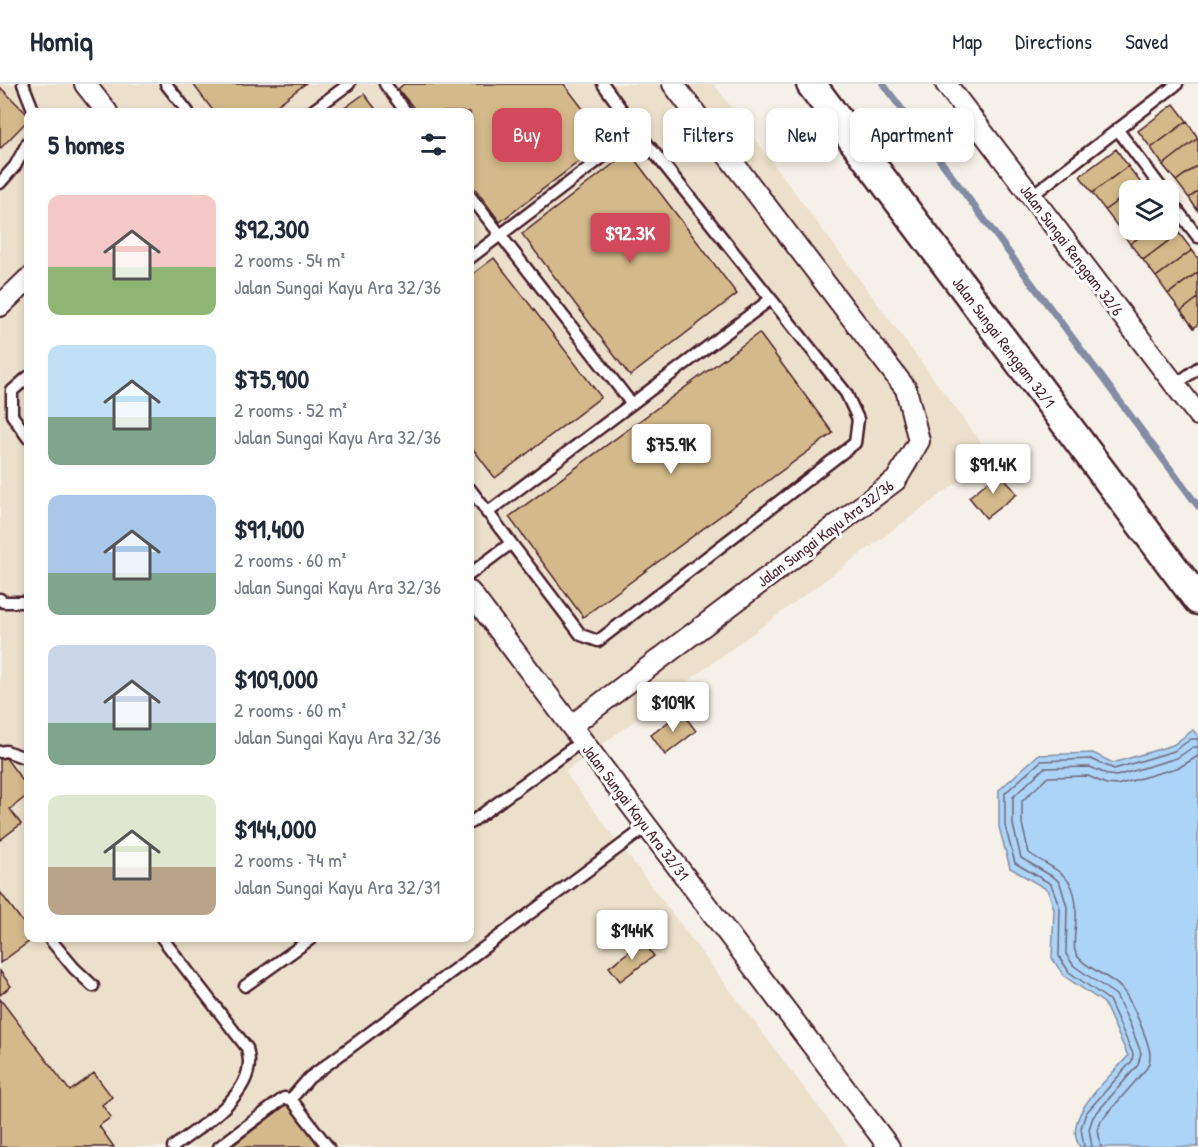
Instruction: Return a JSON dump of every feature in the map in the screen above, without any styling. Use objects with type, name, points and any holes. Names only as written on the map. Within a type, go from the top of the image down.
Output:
[{"type":"street","points":[[85,84],[104,108]]},
{"type":"street","name":"Jalan Sungai Kayu Ara 32/36","points":[[577,733],[896,480],[919,441],[906,389],[673,84]]},
{"type":"street","name":"Jalan Sungai Renggam 32/1","points":[[811,84],[1198,600]]},
{"type":"street","name":"Jalan Sungai Renggam 32/6","points":[[946,84],[1198,415]]},
{"type":"street","points":[[0,306],[24,283]]},
{"type":"street","name":"Jalan Sungai Kayu Ara 32/31","points":[[474,600],[889,1147]]},
{"type":"lane","points":[[23,84],[32,108]]},
{"type":"lane","points":[[166,84],[185,108]]},
{"type":"lane","points":[[316,108],[349,84]]},
{"type":"lane","points":[[385,84],[403,108]]},
{"type":"lane","points":[[603,84],[620,108]]},
{"type":"lane","points":[[1031,196],[1177,84]]},
{"type":"lane","points":[[1117,129],[1155,180]]},
{"type":"lane","points":[[474,494],[581,634],[598,641],[855,443],[858,419],[846,393],[651,148]]},
{"type":"lane","points":[[0,183],[15,166],[24,149]]},
{"type":"lane","points":[[474,255],[597,162]]},
{"type":"lane","points":[[474,201],[631,403]]},
{"type":"lane","points":[[1179,212],[1198,237]]},
{"type":"lane","points":[[488,513],[771,298]]},
{"type":"lane","points":[[1174,385],[1198,368]]},
{"type":"lane","points":[[24,380],[12,391],[12,415],[24,432]]},
{"type":"lane","points":[[474,571],[510,544]]},
{"type":"lane","points":[[0,599],[3,602],[24,602]]},
{"type":"lane","points":[[474,820],[577,733]]},
{"type":"lane","points":[[0,752],[6,751],[24,758]]},
{"type":"lane","points":[[291,1099],[309,1078],[646,827]]},
{"type":"lane","points":[[52,942],[93,986]]},
{"type":"lane","points":[[165,942],[247,1048],[250,1063],[243,1083],[230,1104],[173,1147]]},
{"type":"lane","points":[[245,986],[306,942]]},
{"type":"lane","points":[[219,1147],[284,1098],[291,1099],[328,1147]]},
{"type":"shaded area","points":[[0,84],[714,84],[732,108],[663,108],[663,162],[754,162],[754,138],[766,154],[766,162],[772,162],[992,457],[565,772],[849,1147],[0,1147]]},
{"type":"water","points":[[1193,730],[1198,736],[1198,1147],[1080,1147],[1076,1135],[1077,1123],[1082,1111],[1090,1098],[1128,1056],[1104,1003],[1064,976],[1052,958],[1054,909],[1048,890],[1010,868],[999,827],[999,790],[1038,755],[1093,753],[1113,763],[1173,745]]},
{"type":"building","points":[[193,84],[305,84],[273,108],[211,108]]},
{"type":"building","points":[[404,84],[564,84],[582,108],[574,108],[574,162],[578,162],[500,222],[474,187],[474,108],[414,108],[398,89]]},
{"type":"building","points":[[0,87],[24,111],[24,124],[0,149]]},
{"type":"building","points":[[364,94],[375,108],[345,108]]},
{"type":"building","points":[[1174,104],[1187,121],[1151,148],[1138,131]]},
{"type":"building","points":[[1187,121],[1198,138],[1163,165],[1151,148]]},
{"type":"building","points":[[1198,138],[1198,165],[1175,180],[1163,165]]},
{"type":"building","points":[[1116,149],[1128,166],[1092,193],[1080,176]]},
{"type":"building","points":[[616,162],[637,162],[737,294],[630,376],[522,234]]},
{"type":"building","points":[[1198,165],[1198,191],[1189,198],[1177,180]]},
{"type":"building","points":[[1128,166],[1139,180],[1119,180],[1119,200],[1105,210],[1092,193]]},
{"type":"building","points":[[1198,191],[1198,211],[1189,198]]},
{"type":"building","points":[[1119,200],[1119,226],[1118,227],[1105,210]]},
{"type":"building","points":[[1179,233],[1192,250],[1156,277],[1143,260],[1170,240],[1179,240]]},
{"type":"building","points":[[1135,240],[1170,240],[1143,260],[1130,244]]},
{"type":"building","points":[[1192,250],[1198,258],[1198,272],[1168,294],[1156,277]]},
{"type":"building","points":[[494,258],[601,397],[495,478],[474,450],[474,273]]},
{"type":"building","points":[[1198,272],[1198,298],[1181,311],[1168,294]]},
{"type":"building","points":[[1198,298],[1198,324],[1194,328],[1181,311]]},
{"type":"building","points":[[759,333],[833,433],[583,617],[509,517]]},
{"type":"building","points":[[1000,472],[1017,494],[986,518],[969,497]]},
{"type":"building","points":[[682,712],[696,731],[665,755],[651,735]]},
{"type":"building","points":[[3,754],[24,783],[24,798],[10,809],[21,824],[0,840],[0,756]]},
{"type":"building","points":[[0,892],[24,924],[24,942],[29,942],[0,963]]},
{"type":"building","points":[[643,941],[654,956],[620,981],[609,967]]},
{"type":"building","points":[[0,971],[11,986],[0,995]]},
{"type":"building","points":[[0,999],[70,1091],[94,1073],[112,1097],[102,1105],[111,1117],[99,1126],[114,1147],[0,1147]]},
{"type":"building","points":[[287,1104],[321,1147],[231,1147]]},
{"type":"waterway","points":[[883,84],[1198,506]]}]
